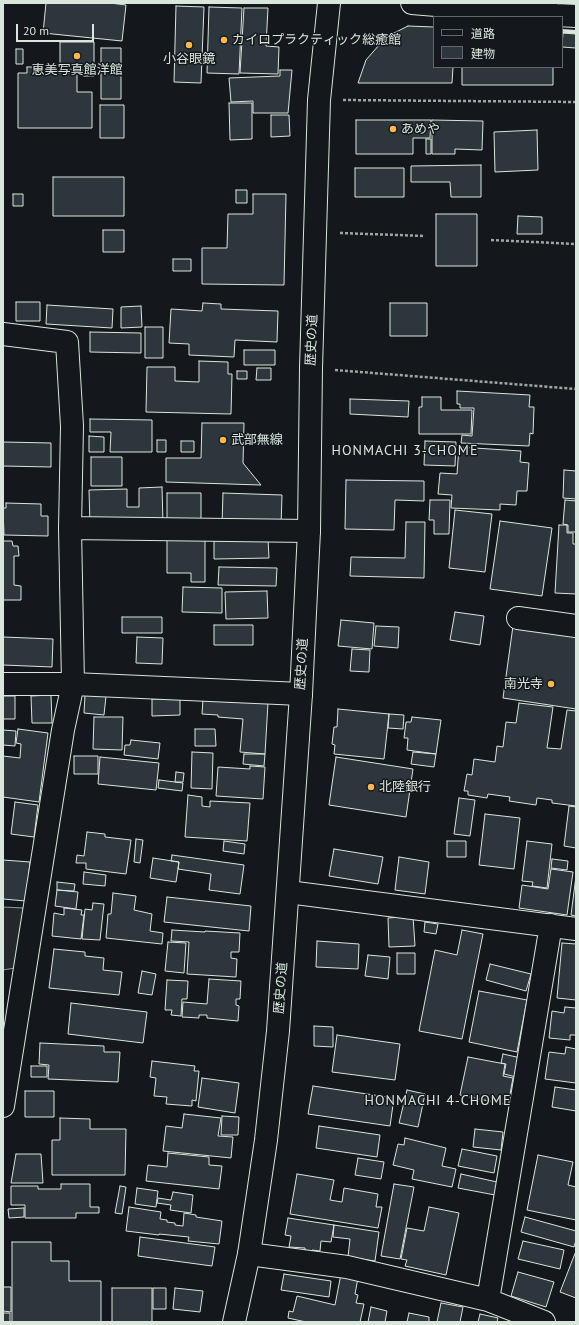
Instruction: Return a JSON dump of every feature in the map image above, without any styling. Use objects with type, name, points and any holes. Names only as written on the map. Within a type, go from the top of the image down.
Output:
[{"type":"main road","name":"歴史の道","points":[[234,1322],[249,1254],[266,1140],[278,1031],[301,694],[309,531],[311,368],[319,100],[329,3]]},
{"type":"main road","points":[[412,3],[576,16]]},
{"type":"main road","points":[[530,3],[576,6]]},
{"type":"main road","points":[[3,334],[67,342],[72,426],[70,528],[73,684],[63,730],[3,1106]]},
{"type":"main road","points":[[70,528],[309,531]]},
{"type":"main road","points":[[518,618],[576,626]]},
{"type":"main road","points":[[3,684],[73,684],[301,694]]},
{"type":"main road","points":[[288,892],[576,928]]},
{"type":"main road","points":[[488,1300],[551,925]]},
{"type":"main road","points":[[249,1254],[347,1267],[488,1300],[544,1322]]},
{"type":"path","points":[[319,100],[576,102]]},
{"type":"path","points":[[315,233],[425,236]]},
{"type":"path","points":[[491,240],[576,244]]},
{"type":"path","points":[[311,368],[576,390]]},
{"type":"shaded area","points":[[3,907],[24,908],[15,968],[3,970]]},
{"type":"building","points":[[46,3],[110,3],[126,5],[122,41],[43,33]]},
{"type":"building","name":"小谷眼鏡","points":[[176,6],[204,7],[201,83],[174,82]]},
{"type":"building","name":"カイロプラクティック総癒館","points":[[209,7],[242,8],[239,74],[207,73]]},
{"type":"building","points":[[244,8],[268,8],[266,46],[279,47],[278,74],[240,73]]},
{"type":"building","points":[[408,26],[433,27],[433,68],[453,68],[452,83],[358,83],[366,60],[386,37]]},
{"type":"building","points":[[563,33],[576,34],[576,48],[563,47]]},
{"type":"building","name":"恵美写真館洋館","points":[[60,42],[94,42],[94,76],[83,76],[83,70],[60,70]]},
{"type":"building","points":[[101,48],[121,48],[121,99],[101,99]]},
{"type":"building","points":[[16,49],[23,49],[23,64],[16,64]]},
{"type":"building","points":[[27,67],[37,67],[37,73],[77,73],[77,92],[92,92],[92,128],[18,128],[18,73],[27,73]]},
{"type":"building","points":[[462,68],[553,68],[553,85],[462,85]]},
{"type":"building","points":[[280,70],[292,70],[288,113],[253,113],[253,101],[231,102],[229,78],[280,76]]},
{"type":"building","points":[[229,103],[252,103],[252,139],[230,140]]},
{"type":"building","points":[[100,105],[124,105],[124,138],[100,138]]},
{"type":"building","points":[[271,115],[289,115],[290,136],[271,137]]},
{"type":"building","name":"あめや","points":[[356,120],[431,120],[430,138],[413,138],[413,154],[356,154]]},
{"type":"building","points":[[432,120],[483,121],[482,150],[455,149],[455,154],[432,154]]},
{"type":"building","points":[[537,130],[538,170],[495,172],[494,132]]},
{"type":"building","points":[[426,139],[431,139],[431,154],[426,154]]},
{"type":"building","points":[[481,165],[481,197],[451,197],[450,182],[411,182],[411,166]]},
{"type":"building","name":"あめや","points":[[355,168],[404,168],[404,197],[355,197]]},
{"type":"building","points":[[53,177],[124,177],[124,216],[53,216]]},
{"type":"building","points":[[236,190],[247,190],[247,203],[236,203]]},
{"type":"building","points":[[13,194],[23,194],[23,206],[13,206]]},
{"type":"building","points":[[253,194],[286,194],[284,285],[202,284],[202,248],[227,248],[228,214],[253,214]]},
{"type":"building","points":[[436,214],[477,214],[477,266],[436,266]]},
{"type":"building","points":[[518,216],[542,217],[542,234],[517,234]]},
{"type":"building","points":[[103,230],[124,230],[124,252],[103,252]]},
{"type":"building","points":[[173,259],[191,259],[191,271],[173,271]]},
{"type":"building","points":[[16,302],[40,302],[40,321],[16,321]]},
{"type":"building","points":[[203,303],[221,304],[221,309],[278,311],[277,342],[235,340],[234,357],[189,355],[189,344],[169,343],[171,309],[202,311]]},
{"type":"building","points":[[390,303],[427,303],[427,336],[390,336]]},
{"type":"building","points":[[47,305],[113,309],[112,328],[46,324]]},
{"type":"building","points":[[141,306],[142,327],[121,328],[121,307]]},
{"type":"building","points":[[145,327],[163,327],[163,358],[145,358]]},
{"type":"building","points":[[90,332],[141,333],[141,353],[90,352]]},
{"type":"building","points":[[244,350],[275,350],[275,365],[244,365]]},
{"type":"building","points":[[199,361],[228,362],[228,374],[232,374],[231,414],[146,412],[147,367],[175,367],[175,381],[199,382]]},
{"type":"building","points":[[257,368],[271,368],[271,380],[256,380]]},
{"type":"building","points":[[237,371],[247,371],[247,379],[237,379]]},
{"type":"building","points":[[457,391],[530,395],[529,407],[534,407],[533,434],[530,433],[529,446],[461,443],[462,435],[472,436],[474,408],[460,408],[460,404],[457,404]]},
{"type":"building","points":[[422,397],[441,397],[441,410],[472,410],[471,434],[419,434],[419,407],[422,407]]},
{"type":"building","points":[[350,399],[409,401],[408,417],[350,414]]},
{"type":"building","points":[[90,419],[152,420],[152,452],[110,452],[111,432],[90,432]]},
{"type":"building","name":"武部無線","points":[[202,423],[244,423],[243,463],[261,485],[166,482],[166,458],[201,458]]},
{"type":"building","points":[[89,436],[104,437],[104,452],[89,452]]},
{"type":"building","points":[[157,440],[166,440],[166,452],[157,452]]},
{"type":"building","points":[[181,441],[194,441],[194,452],[181,452]]},
{"type":"building","points":[[425,441],[456,442],[455,466],[424,465]]},
{"type":"building","points":[[3,442],[51,443],[51,467],[3,466]]},
{"type":"building","points":[[459,447],[521,451],[520,462],[529,463],[527,491],[517,491],[516,505],[500,504],[500,510],[451,508],[452,495],[438,494],[440,473],[457,474]]},
{"type":"building","points":[[91,457],[122,457],[122,486],[91,486]]},
{"type":"building","points":[[564,470],[576,471],[576,499],[563,498]]},
{"type":"building","points":[[346,480],[424,481],[424,501],[395,500],[394,530],[345,529]]},
{"type":"building","points":[[162,487],[163,523],[90,525],[89,490],[127,489],[127,507],[139,507],[139,488]]},
{"type":"building","points":[[167,493],[201,493],[201,521],[167,521]]},
{"type":"building","points":[[223,493],[282,495],[281,526],[222,525]]},
{"type":"building","points":[[430,500],[450,500],[449,534],[434,534],[434,520],[429,520]]},
{"type":"building","points":[[565,500],[576,501],[576,532],[568,532],[568,525],[563,524]]},
{"type":"building","points":[[6,503],[41,504],[41,516],[48,516],[48,536],[4,535],[3,508],[6,508]]},
{"type":"building","points":[[455,510],[492,514],[485,572],[449,568]]},
{"type":"building","points":[[500,521],[552,528],[542,596],[490,589]]},
{"type":"building","points":[[406,522],[425,522],[424,578],[350,576],[351,557],[405,558]]},
{"type":"building","points":[[559,525],[567,525],[567,533],[573,533],[573,544],[576,544],[576,594],[555,593]]},
{"type":"building","points":[[167,534],[205,534],[205,582],[191,582],[191,573],[167,573]]},
{"type":"building","points":[[268,539],[269,558],[214,559],[214,540]]},
{"type":"building","points":[[3,541],[12,541],[13,546],[18,546],[19,556],[14,556],[14,585],[21,586],[21,600],[3,600]]},
{"type":"building","points":[[219,567],[277,568],[276,586],[218,585]]},
{"type":"building","points":[[183,587],[222,588],[222,613],[182,612]]},
{"type":"building","points":[[267,591],[268,618],[226,619],[225,592]]},
{"type":"building","points":[[455,612],[484,616],[480,645],[450,640]]},
{"type":"building","points":[[122,617],[162,617],[162,633],[122,633]]},
{"type":"building","points":[[341,620],[374,623],[372,649],[338,646]]},
{"type":"building","points":[[214,625],[253,625],[253,645],[214,645]]},
{"type":"building","points":[[376,626],[399,627],[398,648],[374,646]]},
{"type":"building","points":[[513,626],[576,635],[576,709],[503,698]]},
{"type":"building","points":[[3,637],[53,639],[52,667],[3,665]]},
{"type":"building","points":[[137,637],[163,638],[162,664],[136,663]]},
{"type":"building","points":[[352,649],[370,650],[369,672],[350,671]]},
{"type":"building","points":[[51,695],[52,723],[32,723],[31,696]]},
{"type":"building","points":[[85,695],[106,696],[104,715],[84,713]]},
{"type":"building","points":[[3,696],[15,696],[15,719],[3,719]]},
{"type":"building","points":[[152,699],[180,699],[180,715],[152,716]]},
{"type":"building","points":[[203,699],[268,703],[265,754],[240,752],[243,719],[202,714]]},
{"type":"building","points":[[519,703],[553,707],[547,748],[561,749],[567,710],[576,711],[576,806],[552,803],[552,800],[537,798],[536,805],[509,801],[510,797],[488,794],[487,798],[468,795],[468,791],[464,791],[467,774],[472,775],[474,759],[495,762],[497,746],[503,747],[506,722],[516,723]]},
{"type":"building","points":[[338,709],[389,714],[384,759],[334,754],[335,745],[332,744],[334,727],[337,727]]},
{"type":"building","points":[[389,714],[404,715],[403,729],[388,728]]},
{"type":"building","points":[[94,717],[123,717],[122,750],[93,749]]},
{"type":"building","points":[[412,717],[441,720],[436,754],[407,750],[408,738],[404,738],[406,722],[411,722]]},
{"type":"building","points":[[18,729],[48,733],[39,802],[3,797],[3,756],[20,758],[21,744],[16,743]]},
{"type":"building","points":[[195,729],[215,729],[216,746],[195,746]]},
{"type":"building","points":[[3,730],[16,731],[15,746],[3,745]]},
{"type":"building","points":[[131,740],[160,743],[158,759],[124,755],[125,745],[130,745]]},
{"type":"building","points":[[192,752],[213,753],[212,789],[191,788]]},
{"type":"building","points":[[413,752],[436,754],[434,767],[411,764]]},
{"type":"building","points":[[244,754],[265,754],[264,766],[243,764]]},
{"type":"building","points":[[74,756],[98,756],[98,774],[74,774]]},
{"type":"building","points":[[100,757],[159,763],[156,790],[98,784]]},
{"type":"building","name":"北陸銀行","points":[[336,757],[413,769],[406,817],[329,805]]},
{"type":"building","points":[[250,766],[265,767],[263,799],[216,796],[218,767],[250,769]]},
{"type":"building","points":[[176,772],[184,773],[183,782],[175,782]]},
{"type":"building","points":[[159,780],[183,783],[182,791],[158,788]]},
{"type":"building","points":[[188,795],[202,797],[202,806],[210,807],[210,801],[250,803],[247,841],[185,837]]},
{"type":"building","points":[[459,798],[475,800],[470,836],[454,834]]},
{"type":"building","points":[[15,802],[38,805],[34,837],[11,834]]},
{"type":"building","points":[[569,806],[576,807],[576,848],[564,846]]},
{"type":"building","points":[[485,814],[520,818],[514,869],[479,865]]},
{"type":"building","points":[[87,832],[105,834],[105,837],[131,840],[126,874],[86,869],[86,863],[76,863],[77,855],[84,856]]},
{"type":"building","points":[[136,839],[143,840],[140,863],[134,862]]},
{"type":"building","points":[[224,841],[245,844],[244,854],[223,851]]},
{"type":"building","points":[[447,841],[466,841],[466,857],[447,857]]},
{"type":"building","points":[[527,841],[552,844],[547,888],[532,886],[533,882],[522,881]]},
{"type":"building","points":[[334,849],[383,857],[378,884],[329,876]]},
{"type":"building","points":[[172,855],[244,865],[240,894],[209,890],[211,874],[178,869],[179,862],[171,861]]},
{"type":"building","points":[[399,857],[429,862],[425,894],[395,890]]},
{"type":"building","points":[[153,858],[179,862],[176,882],[150,878]]},
{"type":"building","points":[[552,859],[568,861],[567,870],[551,868]]},
{"type":"building","points":[[3,860],[30,862],[26,901],[3,899]]},
{"type":"building","points":[[551,869],[573,872],[567,915],[519,908],[522,885],[548,889]]},
{"type":"building","points":[[84,872],[106,875],[105,886],[83,884]]},
{"type":"building","points":[[576,876],[576,916],[571,915]]},
{"type":"building","points":[[57,882],[75,884],[74,891],[57,890]]},
{"type":"building","points":[[57,890],[78,892],[76,909],[55,906]]},
{"type":"building","points":[[113,893],[136,896],[134,910],[152,914],[150,931],[163,933],[162,944],[106,938],[108,914],[111,914]]},
{"type":"building","points":[[167,897],[251,906],[249,931],[164,922]]},
{"type":"building","points":[[93,903],[104,904],[100,940],[82,939],[85,909],[92,910]]},
{"type":"building","points":[[64,908],[82,910],[81,915],[84,915],[81,939],[52,936],[54,913],[64,915]]},
{"type":"building","points":[[413,916],[415,946],[389,947],[388,918]]},
{"type":"building","points":[[425,922],[438,924],[436,934],[424,932]]},
{"type":"building","points":[[172,930],[240,933],[239,952],[231,952],[231,958],[237,959],[236,977],[187,974],[189,942],[171,941]]},
{"type":"building","points":[[462,930],[483,934],[462,1039],[419,1031],[435,950],[457,955]]},
{"type":"building","points":[[317,941],[359,944],[358,969],[316,967]]},
{"type":"building","points":[[168,942],[186,943],[184,973],[165,971]]},
{"type":"building","points":[[562,943],[576,944],[576,1000],[557,998]]},
{"type":"building","points":[[54,949],[85,952],[85,956],[104,958],[103,970],[122,972],[119,995],[49,988]]},
{"type":"building","points":[[397,953],[415,953],[415,974],[397,974]]},
{"type":"building","points":[[368,955],[390,957],[388,979],[365,976]]},
{"type":"building","points":[[490,964],[531,974],[526,991],[486,980]]},
{"type":"building","points":[[142,971],[156,974],[152,995],[138,993]]},
{"type":"building","points":[[209,979],[241,981],[240,999],[236,999],[236,1005],[239,1006],[238,1021],[207,1018],[207,1015],[199,1015],[199,1018],[182,1017],[183,1002],[207,1004]]},
{"type":"building","points":[[167,980],[188,981],[187,999],[182,999],[181,1016],[171,1015],[172,1010],[165,1010]]},
{"type":"building","points":[[479,991],[527,1000],[517,1052],[469,1042]]},
{"type":"building","points":[[71,1003],[147,1012],[143,1043],[68,1034]]},
{"type":"building","points":[[565,1007],[576,1008],[576,1035],[570,1035],[570,1040],[549,1038],[552,1011],[564,1013]]},
{"type":"building","points":[[314,1026],[333,1027],[333,1047],[314,1046]]},
{"type":"building","points":[[337,1035],[400,1044],[395,1080],[332,1072]]},
{"type":"building","points":[[40,1043],[104,1046],[104,1052],[120,1052],[118,1082],[48,1079],[49,1065],[39,1064]]},
{"type":"building","points":[[566,1047],[576,1049],[576,1083],[545,1079],[549,1052],[565,1054]]},
{"type":"building","points":[[503,1054],[521,1058],[516,1077],[504,1074],[506,1064],[501,1063]]},
{"type":"building","points":[[468,1057],[505,1064],[503,1076],[513,1078],[508,1105],[460,1095]]},
{"type":"building","points":[[152,1061],[195,1066],[194,1071],[199,1071],[196,1101],[192,1100],[192,1106],[166,1104],[167,1097],[154,1096],[156,1078],[150,1077]]},
{"type":"building","points":[[31,1066],[47,1066],[47,1077],[31,1077]]},
{"type":"building","points":[[202,1078],[239,1083],[235,1113],[198,1107]]},
{"type":"building","points":[[313,1086],[394,1098],[390,1126],[308,1114]]},
{"type":"building","points":[[555,1087],[576,1090],[576,1111],[552,1107]]},
{"type":"building","points":[[407,1090],[425,1094],[418,1127],[399,1123]]},
{"type":"building","points":[[25,1091],[54,1091],[54,1117],[25,1117]]},
{"type":"building","points":[[184,1114],[221,1118],[218,1136],[233,1137],[231,1158],[163,1151],[166,1126],[182,1128]]},
{"type":"building","points":[[222,1116],[239,1117],[238,1135],[221,1135]]},
{"type":"building","points":[[60,1118],[90,1119],[90,1129],[126,1129],[125,1175],[52,1175],[52,1140],[60,1140]]},
{"type":"building","points":[[319,1126],[380,1135],[377,1157],[316,1148]]},
{"type":"building","points":[[475,1129],[503,1132],[501,1150],[473,1147]]},
{"type":"building","points":[[405,1138],[446,1148],[442,1166],[456,1169],[452,1187],[412,1179],[414,1170],[393,1165],[398,1144],[404,1145]]},
{"type":"building","points":[[462,1149],[497,1156],[494,1173],[458,1166]]},
{"type":"building","points":[[168,1153],[209,1157],[209,1165],[222,1166],[219,1189],[146,1181],[148,1165],[167,1167]]},
{"type":"building","points":[[16,1154],[41,1154],[43,1183],[11,1183]]},
{"type":"building","points":[[538,1155],[573,1162],[568,1185],[576,1187],[576,1220],[527,1210]]},
{"type":"building","points":[[358,1158],[384,1162],[381,1179],[355,1175]]},
{"type":"building","points":[[297,1174],[334,1180],[330,1200],[342,1202],[344,1188],[378,1194],[376,1207],[382,1207],[378,1228],[290,1214]]},
{"type":"building","points":[[461,1174],[497,1182],[495,1195],[458,1188]]},
{"type":"building","points":[[61,1184],[90,1184],[90,1207],[99,1207],[99,1213],[76,1213],[76,1218],[25,1218],[25,1205],[11,1205],[11,1186],[38,1186],[38,1189],[61,1189]]},
{"type":"building","points":[[394,1184],[414,1187],[400,1259],[381,1256]]},
{"type":"building","points":[[120,1186],[126,1187],[122,1214],[115,1213]]},
{"type":"building","points":[[137,1188],[158,1191],[156,1207],[135,1204]]},
{"type":"building","points":[[173,1192],[193,1195],[191,1213],[170,1210],[171,1205],[157,1203],[158,1198],[171,1200]]},
{"type":"building","points":[[129,1207],[161,1212],[160,1219],[175,1223],[175,1225],[183,1226],[184,1213],[196,1215],[196,1217],[222,1221],[219,1244],[188,1241],[189,1237],[126,1231]]},
{"type":"building","points":[[429,1207],[459,1213],[446,1275],[405,1266],[407,1260],[401,1259],[407,1228],[424,1231]]},
{"type":"building","points":[[24,1208],[24,1217],[9,1218],[8,1209]]},
{"type":"building","points":[[525,1217],[576,1231],[574,1247],[521,1232]]},
{"type":"building","points":[[288,1218],[334,1225],[331,1242],[321,1241],[320,1251],[312,1250],[312,1252],[305,1250],[305,1248],[289,1247],[291,1236],[285,1235]]},
{"type":"building","points":[[334,1225],[379,1232],[375,1261],[348,1257],[350,1239],[333,1237]]},
{"type":"building","points":[[140,1237],[215,1247],[212,1266],[138,1256]]},
{"type":"building","points":[[523,1241],[564,1250],[560,1269],[518,1259]]},
{"type":"building","points":[[12,1242],[51,1242],[51,1261],[69,1261],[69,1281],[101,1281],[101,1322],[12,1322]]},
{"type":"building","points":[[576,1251],[576,1298],[560,1292]]},
{"type":"building","points":[[518,1272],[554,1282],[546,1307],[511,1296]]},
{"type":"building","points":[[284,1274],[331,1281],[329,1297],[281,1290]]},
{"type":"building","points":[[341,1274],[358,1278],[355,1294],[358,1295],[356,1303],[364,1304],[360,1322],[306,1322],[288,1318],[289,1311],[293,1312],[297,1296],[335,1305]]},
{"type":"building","points":[[3,1287],[11,1287],[11,1312],[3,1311]]},
{"type":"building","points":[[112,1288],[152,1288],[152,1322],[112,1322]]},
{"type":"building","points":[[153,1288],[166,1288],[166,1309],[153,1309]]},
{"type":"building","points":[[175,1288],[203,1291],[200,1312],[173,1309]]},
{"type":"building","points":[[441,1303],[463,1307],[460,1322],[437,1322]]},
{"type":"building","points":[[371,1307],[387,1311],[385,1322],[368,1322]]},
{"type":"building","points":[[3,1313],[10,1313],[10,1322],[3,1322]]},
{"type":"building","points":[[409,1313],[429,1317],[429,1322],[407,1322]]},
{"type":"building","points":[[480,1314],[498,1318],[497,1322],[478,1322]]},
{"type":"wall","points":[[563,30],[576,31]]},
{"type":"wall","points":[[563,32],[576,33]]},
{"type":"place","name":"カイロプラクティック総癒館","points":[[224,40]]},
{"type":"place","name":"小谷眼鏡","points":[[189,45]]},
{"type":"place","name":"恵美写真館洋館","points":[[77,56]]},
{"type":"place","name":"あめや","points":[[393,129]]},
{"type":"place","name":"武部無線","points":[[223,440]]},
{"type":"place","name":"南光寺","points":[[551,684]]},
{"type":"place","name":"北陸銀行","points":[[371,787]]},
{"type":"district","name":"HONMACHI 3-CHOME","points":[[405,451]]},
{"type":"district","name":"HONMACHI 4-CHOME","points":[[438,1101]]}]
